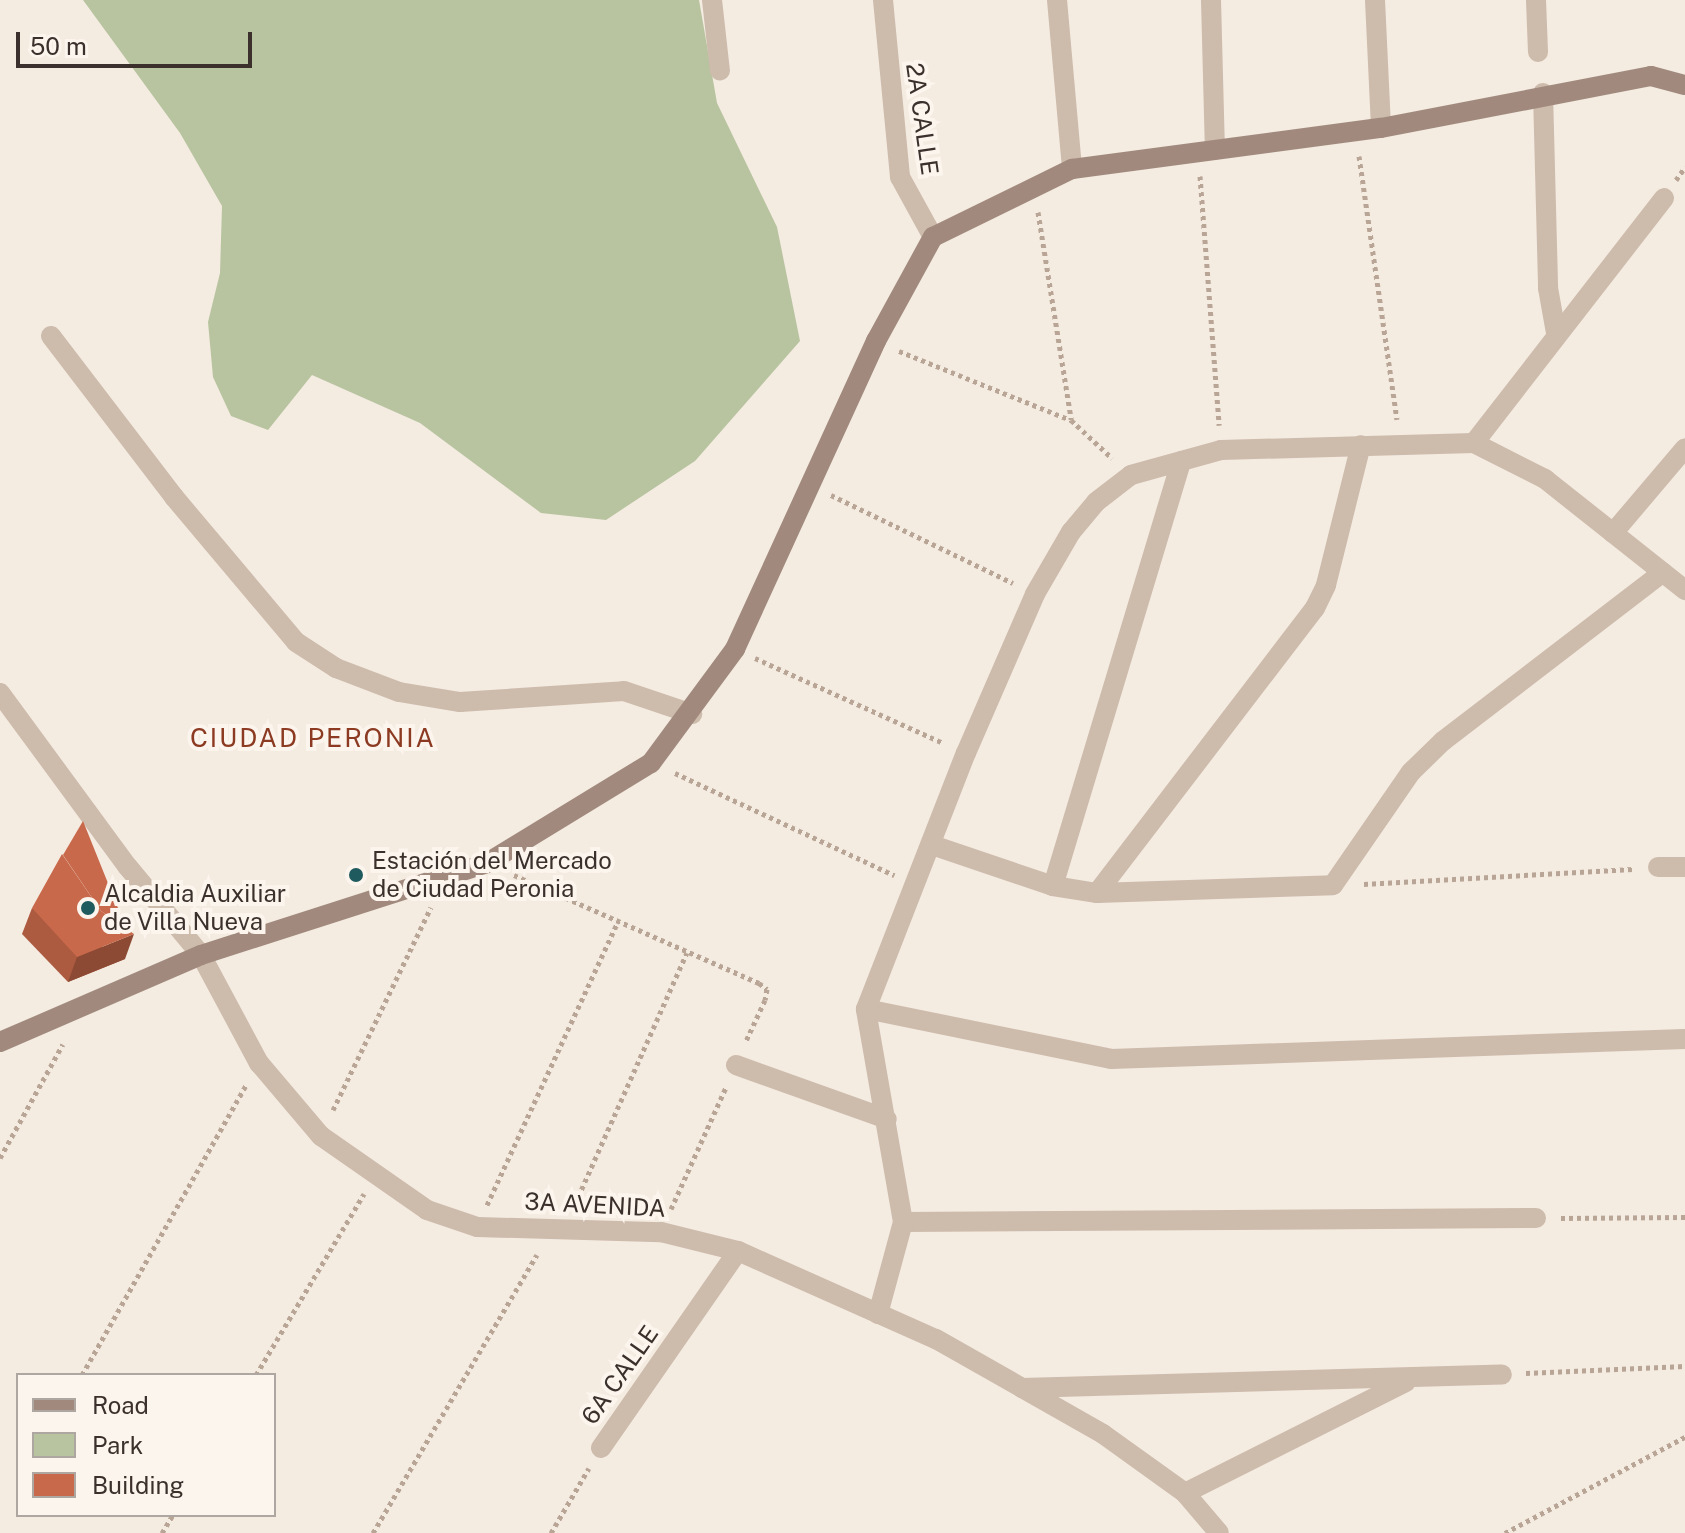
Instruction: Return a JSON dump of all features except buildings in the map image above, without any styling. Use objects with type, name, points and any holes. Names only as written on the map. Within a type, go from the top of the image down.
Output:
[{"type":"main road","points":[[0,1042],[201,955],[487,863],[651,763],[692,714],[735,649],[876,341],[933,237],[1000,200],[1072,169],[1381,128],[1543,93],[1651,76]]},
{"type":"street","points":[[712,0],[720,71]]},
{"type":"street","name":"2A CALLE","points":[[883,0],[900,177],[933,237]]},
{"type":"street","points":[[1057,0],[1072,169]]},
{"type":"street","points":[[1206,152],[1211,0]]},
{"type":"street","points":[[1375,0],[1381,128]]},
{"type":"street","points":[[1536,0],[1538,52]]},
{"type":"street","points":[[1651,76],[1685,85]]},
{"type":"street","points":[[1543,93],[1548,288],[1556,333]]},
{"type":"street","points":[[1474,443],[1556,333],[1664,198]]},
{"type":"street","points":[[51,336],[174,497],[296,642],[336,668],[399,692],[460,702],[624,691],[692,714]]},
{"type":"street","points":[[878,1314],[903,1222],[866,1009],[917,886],[966,753],[1035,594],[1071,532],[1096,502],[1131,475],[1221,450],[1474,443],[1545,479],[1685,590]]},
{"type":"street","points":[[1097,893],[1315,608],[1326,585],[1361,445]]},
{"type":"street","points":[[1613,533],[1685,448]]},
{"type":"street","points":[[1053,886],[1181,461]]},
{"type":"street","points":[[932,845],[1053,886],[1097,893],[1333,885],[1421,761],[1663,572]]},
{"type":"street","name":"3A AVENIDA","points":[[0,693],[128,867],[201,955],[259,1063],[321,1136],[374,1177],[427,1210],[477,1227],[661,1232],[738,1251],[878,1314],[1022,1388],[1103,1434],[1185,1493],[1219,1533]]},
{"type":"street","points":[[1658,867],[1685,867]]},
{"type":"street","points":[[866,1009],[1111,1059],[1685,1039]]},
{"type":"street","points":[[736,1065],[887,1119]]},
{"type":"street","points":[[903,1222],[1536,1218]]},
{"type":"street","name":"6A CALLE","points":[[601,1448],[738,1251]]},
{"type":"street","points":[[1022,1388],[1502,1375]]},
{"type":"street","points":[[1185,1493],[1413,1379]]},
{"type":"path","points":[[1356,131],[1401,444]]},
{"type":"path","points":[[1206,152],[1221,450]]},
{"type":"path","points":[[1041,236],[1071,420]]},
{"type":"path","points":[[876,341],[1071,420],[1131,475]]},
{"type":"path","points":[[812,485],[1035,594]]},
{"type":"path","points":[[735,649],[966,753]]},
{"type":"path","points":[[651,763],[917,886]]},
{"type":"path","points":[[487,863],[767,989],[661,1232]]},
{"type":"path","points":[[1333,885],[1658,867]]},
{"type":"path","points":[[321,1136],[446,874]]},
{"type":"path","points":[[477,1227],[618,921]]},
{"type":"path","points":[[373,1533],[559,1227],[687,953]]},
{"type":"path","points":[[0,1158],[60,1054],[70,1013]]},
{"type":"path","points":[[83,1373],[259,1063]]},
{"type":"path","points":[[257,1373],[374,1177]]},
{"type":"path","points":[[1536,1218],[1685,1217]]},
{"type":"path","points":[[1502,1375],[1685,1366]]},
{"type":"path","points":[[1505,1533],[1685,1437]]},
{"type":"path","name":"6A CALLE","points":[[551,1533],[601,1448]]},
{"type":"green space","points":[[83,0],[699,0],[717,103],[777,227],[800,341],[695,461],[606,520],[541,513],[420,423],[312,375],[268,430],[231,416],[213,377],[208,322],[220,273],[222,206],[180,133]]},
{"type":"place","name":"Estación del Mercado de Ciudad Peronia","points":[[356,875]]},
{"type":"place","name":"Alcaldia Auxiliar de Villa Nueva","points":[[88,908]]},
{"type":"district","name":"CIUDAD PERONIA","points":[[313,738]]}]
